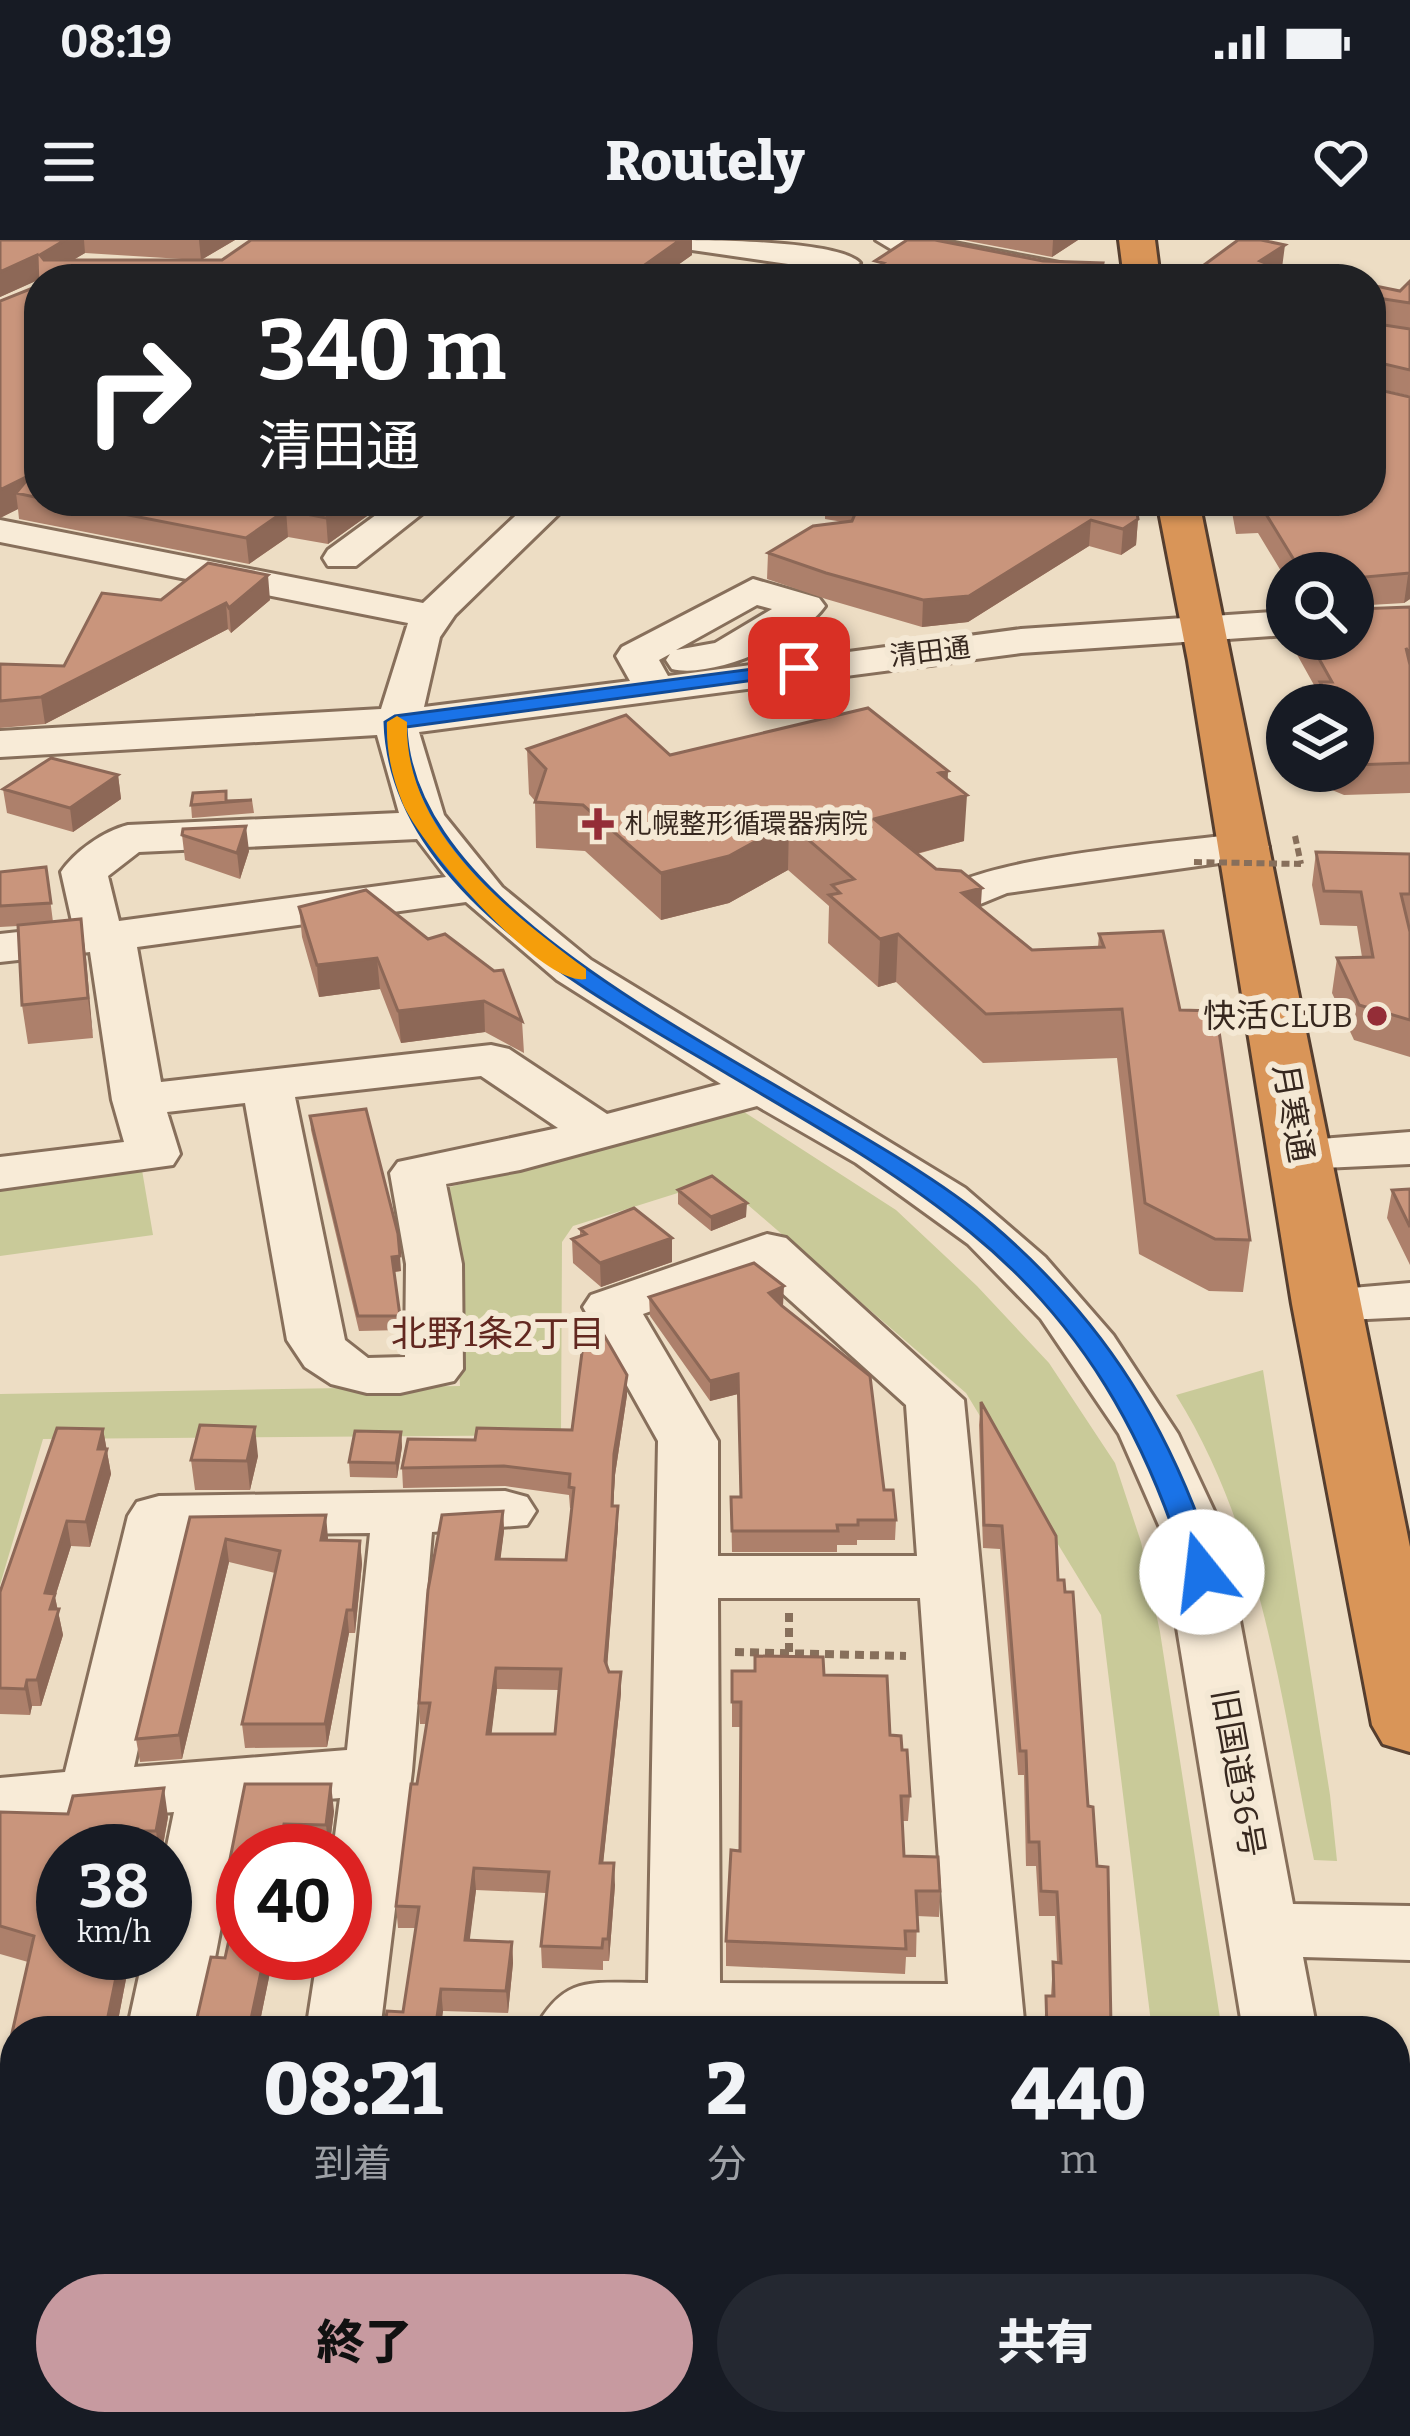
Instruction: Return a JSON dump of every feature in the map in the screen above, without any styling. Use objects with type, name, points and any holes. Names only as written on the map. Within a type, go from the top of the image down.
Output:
[{"type":"highway","name":"月寒通","points":[[1181,516],[1259,852],[1324,1304],[1410,1725]]},
{"type":"street","points":[[686,240],[802,264]]},
{"type":"street","points":[[844,264],[888,240],[1013,264]]},
{"type":"street","points":[[710,264],[732,247]]},
{"type":"street","points":[[342,558],[398,516]]},
{"type":"street","name":"旧国道36号","points":[[537,516],[462,585],[420,636],[395,722],[402,770],[425,825],[472,886],[580,976],[900,1166],[982,1228],[1063,1307],[1127,1394],[1174,1483],[1192,1530],[1278,2016]]},
{"type":"street","points":[[0,531],[436,616]]},
{"type":"street","points":[[642,663],[765,559]]},
{"type":"street","name":"清田通","points":[[0,744],[395,722],[642,663],[1266,624]]},
{"type":"street","points":[[0,1173],[154,1154],[138,1100],[105,937],[84,872],[128,839],[425,825]]},
{"type":"street","points":[[951,902],[1017,878],[1259,852]]},
{"type":"street","points":[[0,948],[472,886]]},
{"type":"street","points":[[138,1100],[491,1060],[599,1132]]},
{"type":"street","points":[[267,1086],[316,1340],[326,1361],[344,1373],[407,1375],[434,1370],[434,1264],[417,1173],[501,1160],[768,1087]]},
{"type":"street","points":[[1301,1153],[1410,1148]]},
{"type":"street","points":[[684,2008],[688,1441],[611,1307],[767,1250],[935,1400],[987,2016]]},
{"type":"street","points":[[1324,1304],[1410,1300]]},
{"type":"street","points":[[94,1793],[159,1516],[505,1511]]},
{"type":"street","points":[[346,2016],[378,1771],[403,1513]]},
{"type":"street","points":[[687,1576],[949,1577]]},
{"type":"street","points":[[0,1802],[378,1771]]},
{"type":"street","points":[[167,2016],[214,1785]]},
{"type":"street","points":[[1266,1930],[1410,1933]]},
{"type":"street","points":[[583,2016],[587,2011],[684,2008],[858,2016]]},
{"type":"path","points":[[686,1651],[956,1657]]},
{"type":"green space","points":[[741,1110],[896,1210],[1049,1363],[1115,1463],[1141,1542],[1160,1632],[1220,2016],[1150,2016],[1101,1615],[966,1393],[719,1180],[573,1226],[562,1242],[561,1435],[43,1439],[0,1585],[0,1394],[460,1386],[450,1187]]},
{"type":"green space","points":[[142,1170],[153,1235],[0,1256],[0,1189]]},
{"type":"green space","points":[[1263,1370],[1337,1861],[1314,1860],[1279,1680],[1249,1562],[1206,1448],[1176,1395]]},
{"type":"building","points":[[0,240],[65,240],[40,255],[44,260],[222,260],[251,240],[680,240],[646,264],[37,264],[37,255],[0,272]]},
{"type":"building","points":[[907,240],[935,240],[1043,261],[1103,263],[881,264],[875,261]]},
{"type":"building","points":[[1238,240],[1285,245],[1260,261],[1268,264],[1205,264]]},
{"type":"building","points":[[1410,281],[1410,303],[1386,299],[1386,288],[1400,291]]},
{"type":"building","points":[[24,292],[24,478],[0,490],[0,301]]},
{"type":"building","points":[[1386,325],[1410,329],[1410,370],[1386,364]]},
{"type":"building","points":[[1386,391],[1410,397],[1410,573],[1374,576],[1374,552],[1289,552],[1267,516],[1386,516]]},
{"type":"building","points":[[134,516],[277,516],[246,538]]},
{"type":"building","points":[[854,516],[1138,519],[1123,529],[1091,520],[969,596],[923,600],[768,553],[813,526],[852,521]]},
{"type":"building","points":[[208,563],[268,575],[229,608],[226,603],[41,697],[0,701],[0,664],[64,666],[102,593],[161,600]]},
{"type":"building","points":[[1410,607],[1410,655],[1406,648],[1410,763],[1374,764],[1374,684],[1320,682],[1332,682],[1320,660],[1374,660],[1374,608]]},
{"type":"building","points":[[868,708],[948,771],[939,773],[967,795],[874,819],[936,869],[961,871],[982,888],[962,893],[1032,950],[1104,947],[1099,934],[1163,931],[1180,1010],[1216,1011],[1250,1240],[1215,1239],[1145,1203],[1122,1009],[986,1014],[898,934],[880,939],[829,895],[840,893],[832,885],[854,879],[789,823],[729,856],[661,873],[583,805],[535,802],[546,769],[527,749],[626,715],[670,755]]},
{"type":"building","points":[[51,758],[118,775],[70,808],[3,789]]},
{"type":"building","points":[[226,791],[226,801],[252,800],[191,805],[193,793]]},
{"type":"building","points":[[246,826],[237,853],[182,835],[183,829]]},
{"type":"building","points":[[1316,852],[1410,854],[1410,894],[1401,894],[1410,932],[1410,1020],[1359,1005],[1337,958],[1373,957],[1361,892],[1324,891]]},
{"type":"building","points":[[46,867],[51,903],[0,906],[0,872]]},
{"type":"building","points":[[366,890],[428,939],[445,934],[494,971],[503,970],[522,1021],[484,1001],[398,1011],[377,958],[317,965],[299,907]]},
{"type":"building","points":[[81,919],[88,998],[22,1005],[18,925]]},
{"type":"building","points":[[366,1109],[398,1234],[400,1256],[392,1257],[400,1316],[358,1316],[310,1116]]},
{"type":"building","points":[[712,1176],[747,1203],[711,1217],[678,1190]]},
{"type":"building","points":[[1410,1189],[1410,1227],[1392,1190]]},
{"type":"building","points":[[634,1208],[672,1238],[600,1263],[572,1239],[586,1234],[580,1229]]},
{"type":"building","points":[[754,1263],[784,1286],[769,1293],[782,1306],[870,1376],[884,1490],[893,1490],[896,1520],[858,1520],[858,1525],[837,1525],[838,1531],[732,1531],[731,1497],[741,1497],[738,1374],[710,1381],[649,1297]]},
{"type":"building","points":[[585,1329],[601,1330],[627,1375],[614,1454],[612,1506],[618,1506],[605,1661],[609,1672],[621,1672],[600,1863],[614,1863],[608,1939],[603,1939],[602,1948],[541,1946],[549,1872],[474,1868],[465,1940],[512,1942],[506,1991],[441,1989],[437,2016],[386,2016],[387,2011],[403,2012],[419,1907],[396,1906],[411,1784],[417,1784],[430,1703],[419,1703],[428,1590],[442,1515],[503,1511],[496,1559],[566,1560],[574,1488],[569,1487],[570,1474],[504,1466],[402,1468],[408,1439],[475,1440],[477,1428],[572,1430]],"holes":[[[496,1668],[561,1669],[555,1734],[487,1734]]]},
{"type":"building","points":[[981,1402],[1056,1536],[1058,1580],[1064,1580],[1065,1592],[1073,1592],[1088,1806],[1093,1807],[1097,1866],[1108,1867],[1111,2016],[1047,2016],[1046,1996],[1054,1996],[1053,1962],[1061,1963],[1057,1892],[1041,1891],[1039,1842],[1029,1842],[1026,1751],[1020,1751],[1002,1526],[984,1525]]},
{"type":"building","points":[[200,1425],[255,1427],[247,1461],[191,1460]]},
{"type":"building","points":[[57,1428],[103,1429],[98,1449],[107,1449],[86,1522],[67,1521],[45,1593],[55,1594],[50,1609],[59,1609],[37,1680],[27,1680],[25,1689],[0,1688],[0,1592]]},
{"type":"building","points":[[355,1431],[401,1432],[396,1463],[349,1462]]},
{"type":"building","points":[[326,1515],[321,1540],[360,1541],[353,1610],[347,1610],[325,1724],[242,1724],[280,1551],[226,1539],[179,1735],[136,1739],[190,1517]]},
{"type":"building","points":[[755,1656],[823,1657],[824,1675],[887,1676],[890,1735],[901,1736],[902,1750],[907,1750],[910,1796],[901,1796],[904,1856],[938,1857],[940,1891],[916,1891],[918,1931],[905,1931],[906,1949],[726,1941],[731,1850],[740,1851],[741,1702],[732,1702],[732,1671],[755,1671]]},
{"type":"building","points":[[245,1784],[331,1784],[326,1824],[237,1824]]},
{"type":"building","points":[[164,1788],[157,1824],[36,1824],[36,1980],[115,1980],[108,2016],[16,2016],[34,1936],[0,1926],[0,1812],[68,1814],[73,1796]]},
{"type":"building","points":[[211,1957],[216,1957],[216,1980],[259,1980],[252,2016],[197,2016]]},
{"type":"slow traffic","points":[[397,722],[396,750],[414,806],[444,853],[516,928],[578,974]]},
{"type":"place","name":"札幌整形循環器病院","points":[[598,824]]},
{"type":"place","name":"快活CLUB","points":[[1377,1016]]},
{"type":"district","name":"北野1条2丁目","points":[[498,1334]]},
{"type":"route","points":[[799,668],[553,705],[395,722],[396,750],[425,825],[472,886],[516,928],[580,976],[900,1166],[982,1228],[1048,1291],[1078,1324],[1127,1394],[1174,1483],[1202,1572]]}]
